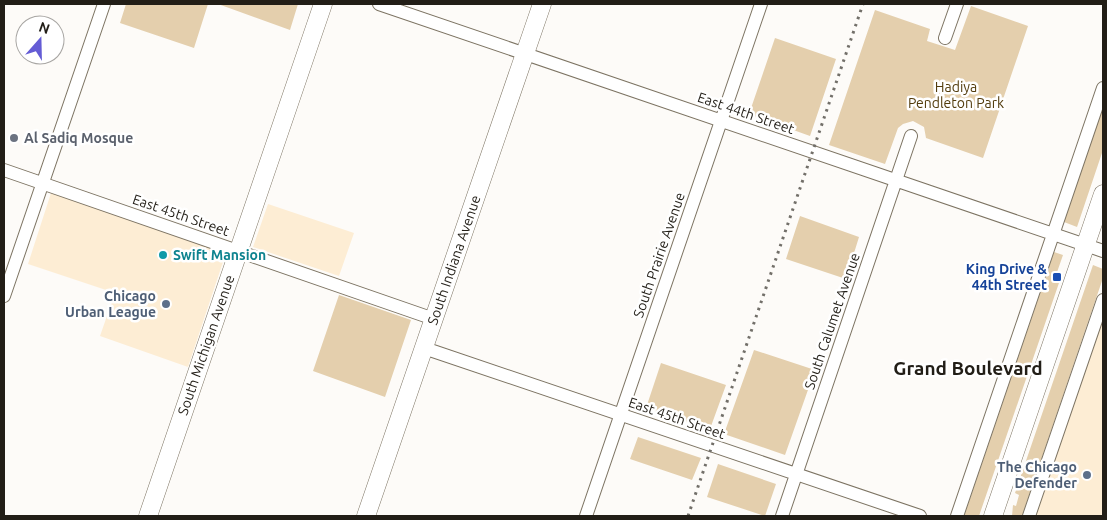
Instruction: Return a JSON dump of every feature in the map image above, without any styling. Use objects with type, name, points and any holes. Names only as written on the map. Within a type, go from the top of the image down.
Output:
[{"type":"street","points":[[4,296],[104,4]]},
{"type":"street","name":"South Michigan Avenue","points":[[148,516],[323,4]]},
{"type":"street","name":"East 44th Street","points":[[379,4],[1103,251]]},
{"type":"street","name":"South Indiana Avenue","points":[[366,516],[542,4]]},
{"type":"street","name":"South Prairie Avenue","points":[[586,516],[761,4]]},
{"type":"street","points":[[945,38],[957,4]]},
{"type":"street","points":[[957,516],[1103,88]]},
{"type":"street","name":"South Calumet Avenue","points":[[782,516],[911,136]]},
{"type":"street","name":"East 45th Street","points":[[4,170],[434,319]]},
{"type":"street","points":[[993,516],[1103,194]]},
{"type":"street","points":[[1030,516],[1103,300]]},
{"type":"street","name":"East 45th Street","points":[[424,348],[920,516]]},
{"type":"shaded area","points":[[51,193],[226,253],[188,367],[100,336],[115,293],[28,264]]},
{"type":"shaded area","points":[[268,204],[354,233],[339,276],[253,247]]},
{"type":"shaded area","points":[[1103,314],[1103,516],[1034,516]]},
{"type":"green space","points":[[126,4],[208,4],[194,48],[120,23]]},
{"type":"green space","points":[[218,4],[298,4],[290,30]]},
{"type":"green space","name":"Hadiya Pendleton Park","points":[[971,6],[1028,26],[983,158],[926,138],[924,127],[913,121],[903,124],[898,128],[885,164],[829,145],[875,10],[930,29],[927,41],[955,50]]},
{"type":"green space","points":[[775,38],[836,59],[810,136],[749,114]]},
{"type":"green space","points":[[1103,105],[1103,150],[1077,227],[1064,222]]},
{"type":"green space","points":[[800,216],[859,237],[846,279],[786,259]]},
{"type":"green space","points":[[1054,252],[1063,255],[1055,278],[1060,280],[979,516],[964,516]]},
{"type":"green space","points":[[1093,265],[1103,269],[1103,278],[1022,516],[1012,516],[1013,505],[1016,506],[1019,495],[1015,493]]},
{"type":"green space","points":[[339,295],[411,320],[385,397],[313,371]]},
{"type":"green space","points":[[754,350],[815,370],[785,455],[724,434]]},
{"type":"green space","points":[[661,363],[726,385],[710,429],[646,408]]},
{"type":"green space","points":[[638,437],[701,458],[692,480],[630,459]]},
{"type":"green space","points":[[718,464],[776,484],[765,516],[707,497]]},
{"type":"railway","points":[[688,516],[863,4]]},
{"type":"place","name":"Al Sadiq Mosque","points":[[14,138]]},
{"type":"place","name":"Swift Mansion","points":[[163,255]]},
{"type":"place","name":"King Drive & 44th Street","points":[[1057,277]]},
{"type":"place","name":"Chicago Urban League","points":[[166,304]]},
{"type":"place","name":"The Chicago Defender","points":[[1087,475]]},
{"type":"district","name":"Grand Boulevard","points":[[968,368]]}]
